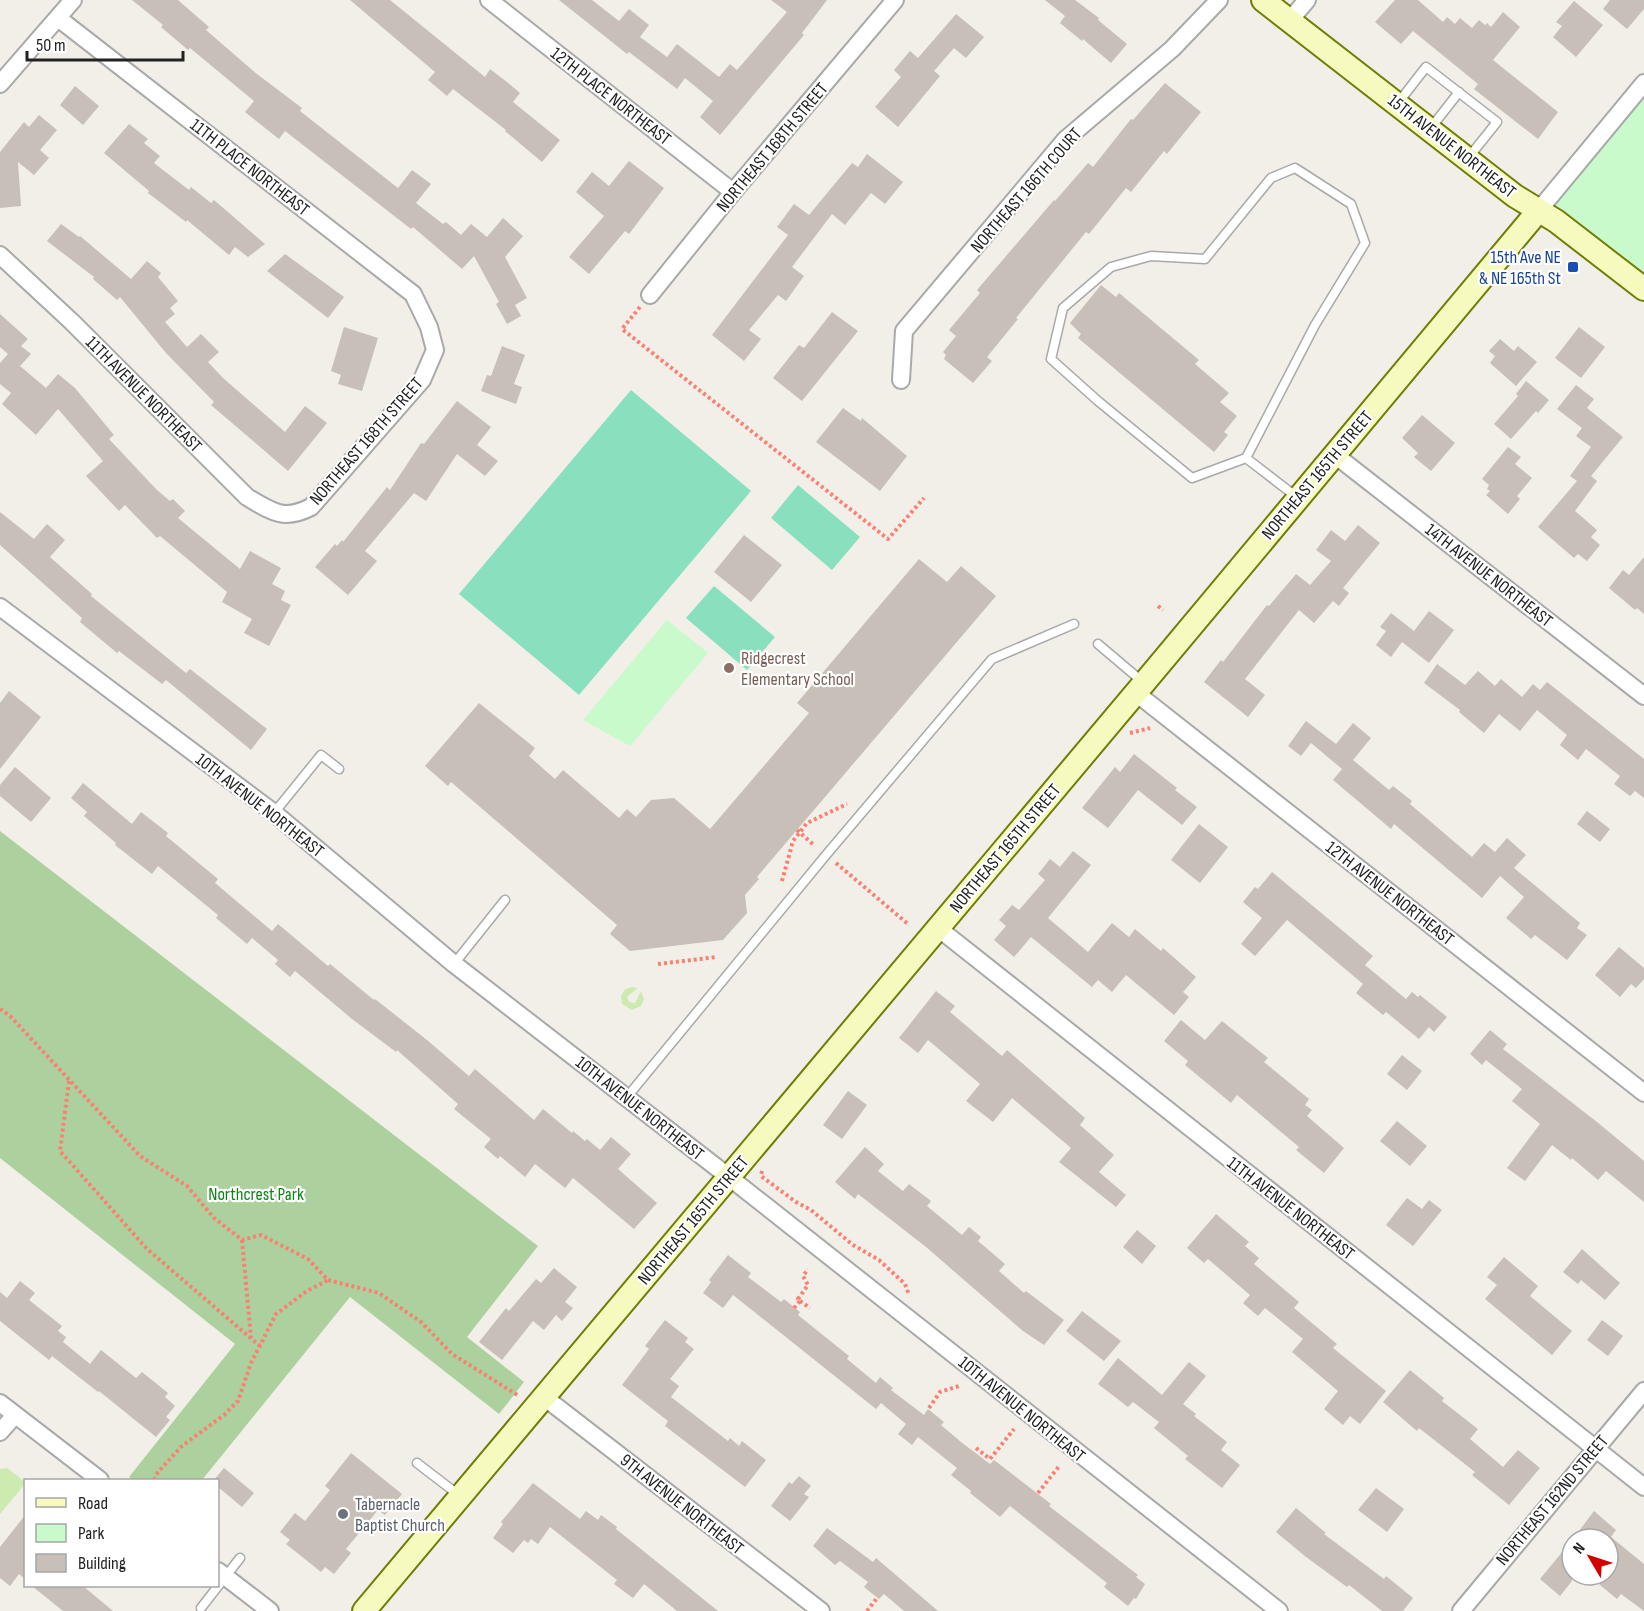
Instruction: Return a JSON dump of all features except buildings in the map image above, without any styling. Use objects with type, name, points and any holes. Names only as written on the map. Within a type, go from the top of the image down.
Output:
[{"type":"street","points":[[0,84],[73,0]]},
{"type":"street","name":"12TH PLACE NORTHEAST","points":[[489,0],[733,192]]},
{"type":"street","name":"NORTHEAST 168TH STREET","points":[[650,295],[733,192],[895,0]]},
{"type":"street","name":"NORTHEAST 166TH COURT","points":[[901,380],[904,331],[1066,140],[1172,49],[1219,0]]},
{"type":"street","name":"15TH AVENUE NORTHEAST","points":[[1263,0],[1515,196],[1556,221],[1644,289]]},
{"type":"street","points":[[1290,20],[1307,0]]},
{"type":"street","name":"11TH PLACE NORTHEAST","points":[[58,18],[414,294],[429,327]]},
{"type":"street","name":"NORTHEAST 165TH STREET","points":[[364,1611],[461,1496],[533,1398],[729,1177],[1644,83]]},
{"type":"street","name":"11TH AVENUE NORTHEAST","points":[[0,255],[72,322],[247,498],[273,512],[296,515]]},
{"type":"street","name":"NORTHEAST 168TH STREET","points":[[296,515],[311,507],[422,380],[435,350],[429,327]]},
{"type":"street","name":"14TH AVENUE NORTHEAST","points":[[1335,454],[1644,696]]},
{"type":"street","name":"10TH AVENUE NORTHEAST","points":[[0,608],[274,813],[454,964],[627,1097],[1279,1611]]},
{"type":"street","name":"12TH AVENUE NORTHEAST","points":[[1140,688],[1644,1093]]},
{"type":"street","name":"11TH AVENUE NORTHEAST","points":[[938,928],[1594,1449],[1644,1486]]},
{"type":"street","name":"NORTHEAST 162ND STREET","points":[[1461,1611],[1644,1391]]},
{"type":"street","name":"9TH AVENUE NORTHEAST","points":[[533,1398],[821,1611]]},
{"type":"street","points":[[0,1403],[99,1479]]},
{"type":"street","points":[[0,1432],[15,1415]]},
{"type":"street","points":[[221,1574],[270,1611]]},
{"type":"lane","points":[[1397,104],[1426,67],[1459,92],[1497,122],[1467,159]]},
{"type":"lane","points":[[1430,129],[1459,92]]},
{"type":"lane","points":[[1295,168],[1351,204],[1365,243],[1315,325],[1246,458],[1192,478],[1107,409],[1051,359],[1063,308],[1111,267],[1152,256],[1205,259],[1271,178],[1295,168]]},
{"type":"lane","points":[[1246,458],[1298,498]]},
{"type":"lane","points":[[627,1097],[826,855],[992,659],[1074,624]]},
{"type":"lane","points":[[1098,644],[1140,688]]},
{"type":"lane","points":[[274,813],[321,755],[339,769]]},
{"type":"lane","points":[[454,964],[505,900]]},
{"type":"lane","points":[[417,1463],[461,1496]]},
{"type":"lane","points":[[221,1574],[240,1558]]},
{"type":"lane","points":[[201,1608],[213,1587]]},
{"type":"path","points":[[650,295],[622,329],[888,539],[924,498]]},
{"type":"path","points":[[1158,606],[1163,610]]},
{"type":"path","points":[[1123,735],[1150,728]]},
{"type":"path","points":[[782,881],[793,841],[798,832],[807,824],[847,804]]},
{"type":"path","points":[[798,832],[815,846]]},
{"type":"path","points":[[836,863],[908,924]]},
{"type":"path","points":[[658,964],[717,957]]},
{"type":"path","points":[[0,1008],[140,1156],[187,1186],[214,1218],[242,1240],[251,1338]]},
{"type":"path","points":[[69,1080],[60,1151],[147,1249],[260,1346]]},
{"type":"path","points":[[762,1168],[761,1176],[796,1202],[812,1210],[853,1245],[879,1260],[905,1284],[911,1303],[902,1314]]},
{"type":"path","points":[[242,1240],[261,1235],[308,1260],[328,1280],[379,1293],[421,1322],[452,1354],[533,1398]]},
{"type":"path","points":[[794,1308],[808,1285],[803,1276],[808,1269]]},
{"type":"path","points":[[154,1479],[182,1446],[224,1415],[238,1401],[251,1363],[276,1314],[307,1291],[328,1280]]},
{"type":"path","points":[[800,1301],[810,1308]]},
{"type":"path","points":[[929,1408],[940,1392],[959,1386]]},
{"type":"path","points":[[976,1448],[990,1459],[1014,1429]]},
{"type":"path","points":[[1038,1493],[1060,1465]]},
{"type":"path","points":[[867,1611],[877,1598]]},
{"type":"green space","points":[[1644,87],[1644,291],[1539,210]]},
{"type":"green space","points":[[631,390],[751,491],[579,695],[459,594]]},
{"type":"green space","points":[[798,485],[860,537],[832,570],[771,518]]},
{"type":"green space","points":[[714,586],[775,637],[747,670],[686,618]]},
{"type":"green space","points":[[667,620],[708,653],[630,746],[583,720]]},
{"type":"green space","name":"Northcrest Park","points":[[0,831],[538,1246],[467,1337],[524,1382],[499,1414],[350,1297],[203,1479],[132,1479],[129,1477],[235,1344],[0,1158]]},
{"type":"green space","points":[[638,988],[627,997],[629,1002],[635,1003],[641,991],[644,999],[641,1006],[632,1010],[622,1004],[621,996],[625,989]]},
{"type":"green space","points":[[7,1468],[24,1481],[24,1485],[0,1514],[0,1469]]},
{"type":"place","name":"15th Ave NE & NE 165th St","points":[[1573,267]]},
{"type":"place","name":"Ridgecrest Elementary School","points":[[729,668]]},
{"type":"place","name":"Tabernacle Baptist Church","points":[[343,1514]]}]
